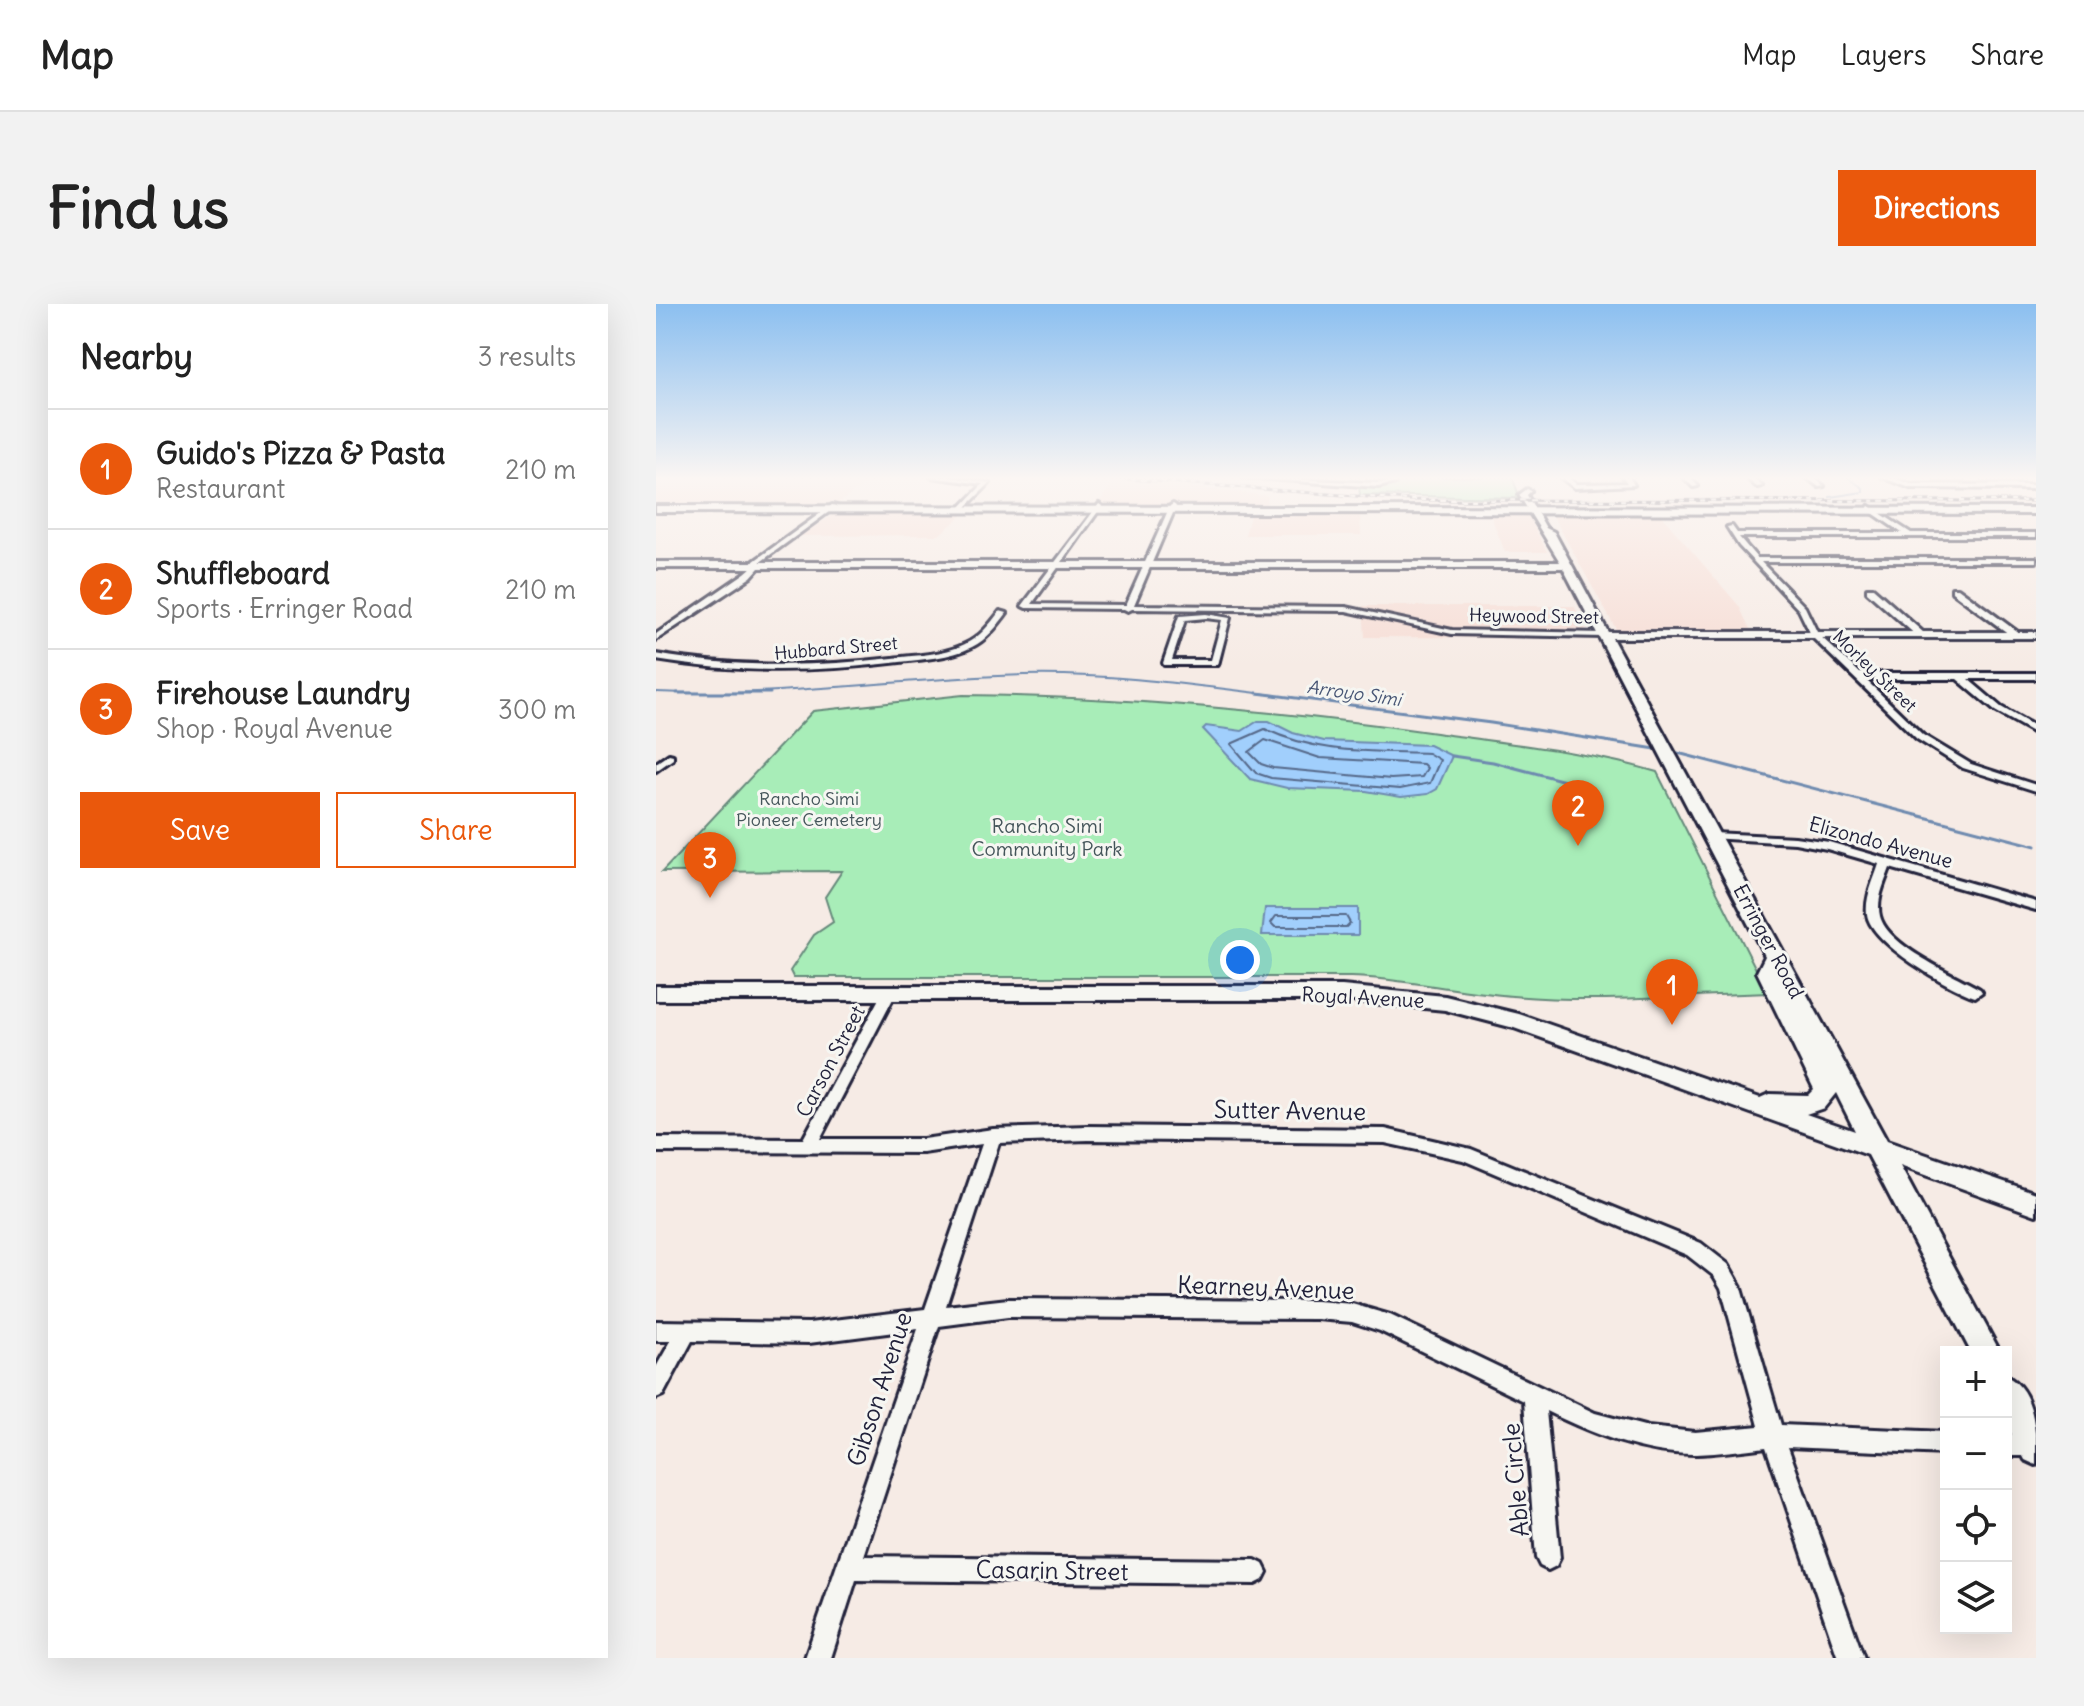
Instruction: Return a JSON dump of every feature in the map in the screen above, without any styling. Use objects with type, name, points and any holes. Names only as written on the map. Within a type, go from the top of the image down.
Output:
[{"type":"main road","name":"Erringer Road","points":[[1553,540],[1882,1151],[1983,1346]]},
{"type":"main road","points":[[656,565],[1566,565]]},
{"type":"main road","name":"Heywood Street","points":[[1604,635],[2036,635]]},
{"type":"main road","points":[[1739,1100],[1809,1105],[1822,1098],[1826,1090],[1767,972],[1776,953]]},
{"type":"main road","name":"Royal Avenue","points":[[656,993],[1342,993],[1409,997],[1519,1022],[2036,1204]]},
{"type":"main road","points":[[2012,1409],[2025,1447]]},
{"type":"street","points":[[656,638],[748,575],[755,568],[754,565],[788,540]]},
{"type":"street","points":[[1030,608],[1072,540]]},
{"type":"street","points":[[1128,609],[1159,540]]},
{"type":"street","name":"Morley Street","points":[[1741,540],[1802,609],[1815,635],[1920,737],[1946,756],[1988,775],[2036,788]]},
{"type":"street","points":[[1756,560],[2036,560]]},
{"type":"street","points":[[1870,590],[1921,635]]},
{"type":"street","points":[[1955,590],[2016,635]]},
{"type":"street","name":"Heywood Street","points":[[1005,610],[1206,612],[1346,609],[1452,632],[1604,635]]},
{"type":"street","name":"Hubbard Street","points":[[656,657],[757,670],[812,669],[912,658],[967,647],[984,636],[1005,610]]},
{"type":"street","points":[[1206,612],[1226,618],[1215,663],[1167,663],[1182,618],[1206,612]]},
{"type":"street","points":[[1859,676],[2036,676]]},
{"type":"street","points":[[1959,676],[1998,709],[2036,731]]},
{"type":"street","points":[[656,768],[669,757]]},
{"type":"street","name":"Elizondo Avenue","points":[[1713,836],[1795,840],[1886,862],[2036,906]]},
{"type":"street","points":[[1886,862],[1873,907],[1879,929],[1892,942],[1975,992]]},
{"type":"street","name":"Carson Street","points":[[807,1147],[889,993]]},
{"type":"street","name":"Sutter Avenue","points":[[656,1145],[923,1146],[993,1136],[1345,1133],[1425,1143],[1465,1154],[1708,1258],[1730,1285],[1773,1436],[1851,1658]]},
{"type":"street","name":"Gibson Avenue","points":[[818,1658],[929,1317],[993,1136]]},
{"type":"street","name":"Kearney Avenue","points":[[656,1331],[809,1333],[1008,1308],[1352,1313],[1383,1322],[1593,1423],[1648,1438],[1695,1443],[1773,1436],[1940,1443]]},
{"type":"street","points":[[656,1388],[687,1331]]},
{"type":"street","name":"Able Circle","points":[[1534,1397],[1548,1558]]},
{"type":"street","name":"Casarin Street","points":[[849,1568],[1255,1572]]},
{"type":"shaded area","points":[[1500,540],[1541,540],[1547,552],[1505,552]]},
{"type":"shaded area","points":[[1566,540],[1682,540],[1739,606],[1751,631],[1616,629]]},
{"type":"shaded area","points":[[1363,606],[1574,606],[1590,638],[1365,637]]},
{"type":"green space","name":"Rancho Simi Community Park","points":[[963,695],[1141,702],[1318,718],[1547,749],[1657,772],[1768,993],[1626,999],[1520,997],[1350,977],[793,977],[790,971],[814,935],[833,922],[825,897],[842,871],[662,872],[813,711]]},
{"type":"water","points":[[1258,721],[1269,721],[1293,733],[1324,741],[1429,745],[1452,756],[1437,789],[1428,794],[1401,797],[1366,791],[1287,788],[1250,779],[1203,729],[1206,726],[1242,731]]},
{"type":"water","points":[[1265,908],[1358,908],[1358,935],[1262,935]]},
{"type":"waterway","name":"Arroyo Simi","points":[[702,693],[1056,675],[1150,680],[1265,694]]},
{"type":"waterway","name":"Arroyo Simi","points":[[656,692],[702,693]]},
{"type":"waterway","name":"Arroyo Simi","points":[[677,693],[702,693]]},
{"type":"waterway","name":"Arroyo Simi","points":[[702,693],[770,693]]},
{"type":"waterway","name":"Arroyo Simi","points":[[1257,693],[1265,694]]},
{"type":"waterway","name":"Arroyo Simi","points":[[1265,694],[1273,695]]},
{"type":"waterway","name":"Arroyo Simi","points":[[1265,694],[1491,723],[1662,750]]},
{"type":"waterway","name":"Arroyo Simi","points":[[1670,751],[2036,846]]},
{"type":"waterway","points":[[1452,756],[1493,762],[1580,785]]},
{"type":"place","name":"Shuffleboard","points":[[1578,846]]},
{"type":"place","name":"Firehouse Laundry","points":[[710,898]]},
{"type":"place","name":"Guido's Pizza & Pasta","points":[[1672,1025]]},
{"type":"park label","name":"Rancho Simi Pioneer Cemetery","points":[[809,808]]}]
